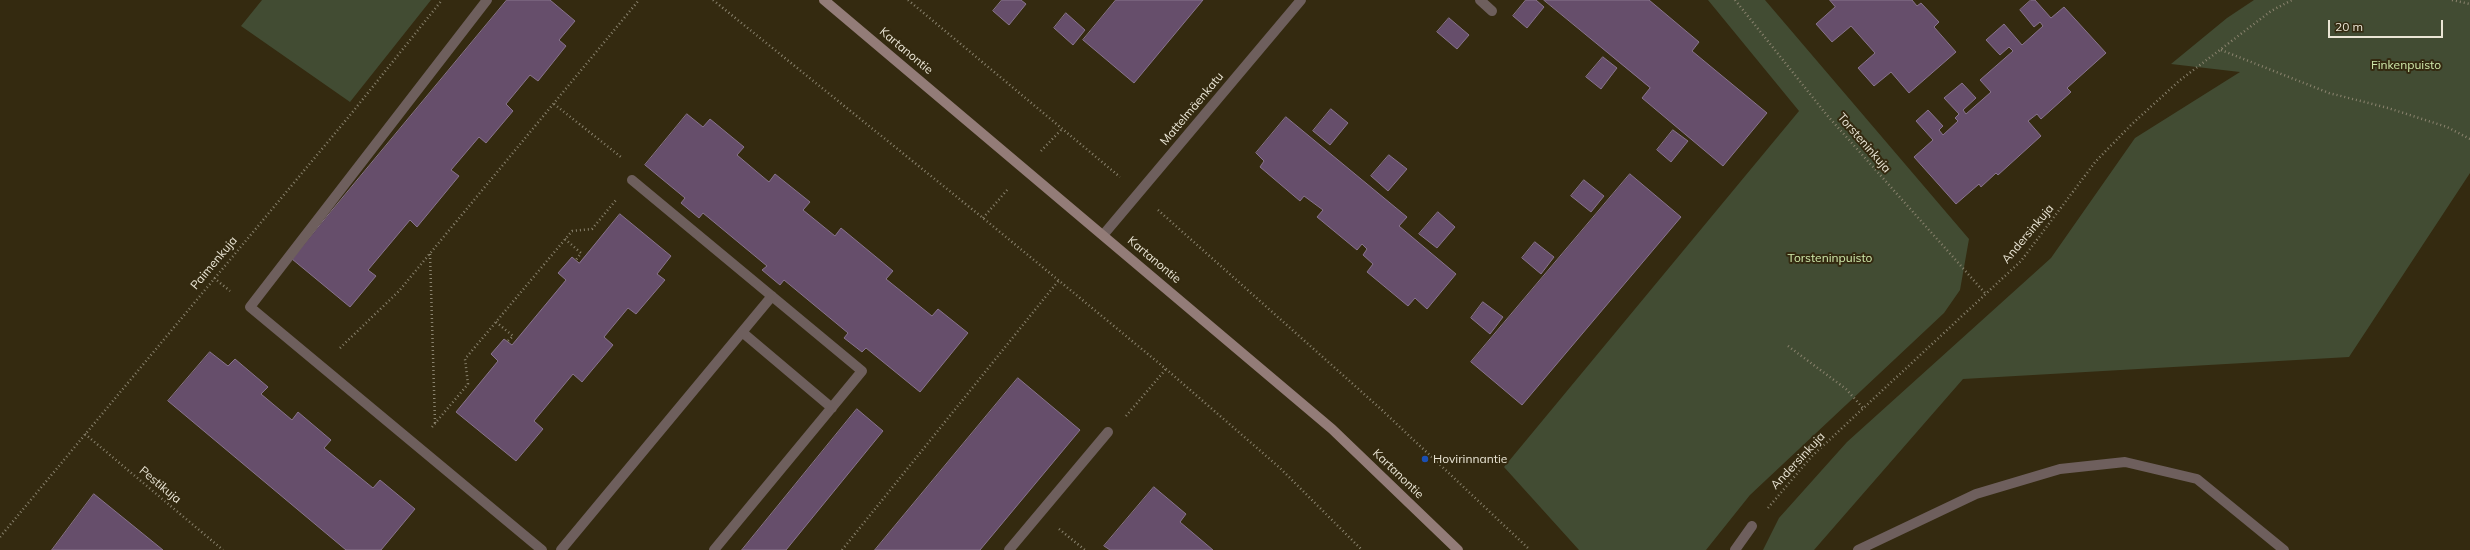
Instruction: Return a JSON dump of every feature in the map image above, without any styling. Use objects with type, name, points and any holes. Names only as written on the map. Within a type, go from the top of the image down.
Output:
[{"type":"street","points":[[487,0],[250,307],[542,550]]},
{"type":"street","name":"Kartanontie","points":[[824,0],[1104,234],[1332,428],[1458,550]]},
{"type":"street","name":"Mattelmäenkatu","points":[[1104,234],[1301,0]]},
{"type":"street","points":[[1480,0],[1492,11]]},
{"type":"street","points":[[632,180],[862,372],[714,550]]},
{"type":"street","points":[[561,550],[772,296]]},
{"type":"street","points":[[742,332],[832,408]]},
{"type":"street","points":[[1009,550],[1108,432]]},
{"type":"street","points":[[1858,550],[1976,494],[2060,469],[2125,462],[2197,479],[2284,550]]},
{"type":"street","points":[[1735,550],[1752,526]]},
{"type":"path","name":"Paimenkuja","points":[[0,537],[351,114],[442,0]]},
{"type":"path","points":[[322,367],[399,292],[639,0]]},
{"type":"path","points":[[713,0],[1059,280],[1166,369],[1280,468],[1362,550]]},
{"type":"path","points":[[908,0],[1139,193],[1382,410],[1530,550]]},
{"type":"path","name":"Torsteninkuja","points":[[1735,0],[1826,114],[1984,293]]},
{"type":"path","name":"Andersinkuja","points":[[1752,526],[1811,457],[1984,293],[2021,260],[2096,161],[2132,124],[2179,81],[2271,11],[2292,0]]},
{"type":"path","points":[[2452,0],[2470,4]]},
{"type":"path","points":[[2221,50],[2329,93],[2388,108],[2447,127],[2470,139]]},
{"type":"path","points":[[417,445],[468,384],[466,359],[496,322],[572,230],[592,229],[632,180],[621,157],[554,104]]},
{"type":"path","points":[[565,239],[581,253],[576,260]]},
{"type":"path","points":[[430,254],[436,423]]},
{"type":"path","points":[[842,550],[1059,280]]},
{"type":"path","points":[[496,322],[513,336],[508,341]]},
{"type":"path","points":[[1788,346],[1846,388],[1863,408]]},
{"type":"path","points":[[1108,432],[1115,429],[1166,369]]},
{"type":"path","name":"Pestikuja","points":[[85,434],[223,550]]},
{"type":"path","points":[[1040,513],[1085,550]]},
{"type":"green space","points":[[262,0],[431,0],[350,102],[241,26]]},
{"type":"green space","name":"Torsteninpuisto","points":[[1708,0],[1765,0],[1969,239],[1960,290],[1944,313],[1750,495],[1706,550],[1579,550],[1504,467],[1799,111]]},
{"type":"green space","name":"Finkenpuisto","points":[[2254,0],[2470,0],[2470,173],[2349,357],[1963,379],[1814,550],[1763,550],[1779,518],[1847,442],[2051,258],[2135,138],[2240,72],[2171,64],[2227,18]]},
{"type":"building","points":[[507,0],[550,0],[575,21],[559,40],[566,46],[538,81],[530,75],[506,104],[513,111],[486,143],[479,137],[451,170],[459,176],[417,227],[410,220],[368,270],[376,276],[350,307],[292,259]]},
{"type":"building","points":[[1002,0],[1021,0],[1026,4],[1009,25],[993,11]]},
{"type":"building","points":[[1116,0],[1203,0],[1134,83],[1083,40]]},
{"type":"building","points":[[1526,0],[1536,0],[1544,7],[1527,28],[1513,16]]},
{"type":"building","points":[[1544,0],[1649,0],[1699,42],[1692,51],[1767,113],[1723,166],[1642,98],[1650,88]]},
{"type":"building","points":[[1830,0],[1912,0],[1917,6],[1921,3],[1939,22],[1934,27],[1956,52],[1909,93],[1891,72],[1874,86],[1858,68],[1875,53],[1851,26],[1832,42],[1816,24],[1835,7]]},
{"type":"building","points":[[2031,0],[2035,0],[2051,18],[2064,7],[2106,53],[2067,88],[2071,92],[2041,119],[2037,114],[2028,121],[2041,136],[1998,175],[1996,173],[1981,187],[1979,184],[1956,204],[1914,157],[1933,140],[1916,121],[1928,110],[1943,126],[1939,130],[1943,135],[1958,121],[1955,118],[1959,114],[1944,98],[1962,83],[1976,98],[1963,110],[1966,114],[1991,92],[1980,80],[2013,51],[2009,47],[2000,55],[1986,40],[2004,24],[2022,45],[2043,26],[2040,22],[2034,27],[2020,10]]},
{"type":"building","points":[[1066,13],[1085,30],[1073,45],[1054,28]]},
{"type":"building","points":[[1449,18],[1469,35],[1457,49],[1437,32]]},
{"type":"building","points":[[1603,57],[1617,68],[1601,89],[1586,77]]},
{"type":"building","points":[[1331,109],[1348,123],[1330,145],[1313,131]]},
{"type":"building","points":[[687,114],[703,127],[710,119],[744,147],[737,155],[769,182],[775,174],[810,202],[803,210],[835,236],[841,228],[893,271],[886,279],[932,316],[938,309],[968,333],[920,392],[866,348],[862,352],[844,338],[848,333],[784,280],[780,285],[762,270],[767,266],[703,213],[699,218],[681,203],[685,198],[645,165]]},
{"type":"building","points":[[1286,117],[1407,217],[1399,226],[1456,274],[1427,309],[1415,298],[1408,306],[1367,272],[1373,264],[1363,255],[1367,249],[1362,244],[1357,250],[1317,217],[1323,210],[1304,196],[1300,201],[1260,167],[1264,161],[1256,153]]},
{"type":"building","points":[[1673,130],[1688,141],[1671,162],[1657,150]]},
{"type":"building","points":[[1389,155],[1407,169],[1388,191],[1371,176]]},
{"type":"building","points":[[1630,174],[1681,217],[1522,405],[1471,362]]},
{"type":"building","points":[[1584,180],[1604,196],[1591,212],[1571,196]]},
{"type":"building","points":[[1438,212],[1455,227],[1437,248],[1419,234]]},
{"type":"building","points":[[620,214],[671,256],[657,274],[665,280],[636,314],[628,308],[604,337],[613,345],[582,382],[573,374],[534,421],[543,429],[516,461],[456,412],[498,361],[491,354],[504,339],[512,345],[566,280],[558,273],[572,257],[579,263]]},
{"type":"building","points":[[1535,242],[1554,257],[1541,274],[1522,258]]},
{"type":"building","points":[[1483,302],[1503,317],[1490,334],[1471,318]]},
{"type":"building","points":[[210,352],[228,366],[235,359],[268,387],[261,394],[292,420],[298,412],[331,440],[324,448],[373,488],[380,480],[415,509],[381,550],[346,550],[168,401]]},
{"type":"building","points":[[1018,378],[1080,430],[980,550],[875,550]]},
{"type":"building","points":[[857,409],[883,431],[786,550],[742,550]]},
{"type":"building","points":[[1154,487],[1186,514],[1180,522],[1213,550],[1110,550],[1104,546]]},
{"type":"building","points":[[94,494],[163,550],[52,550]]},
{"type":"place","name":"Hovirinnantie","points":[[1425,459]]}]
